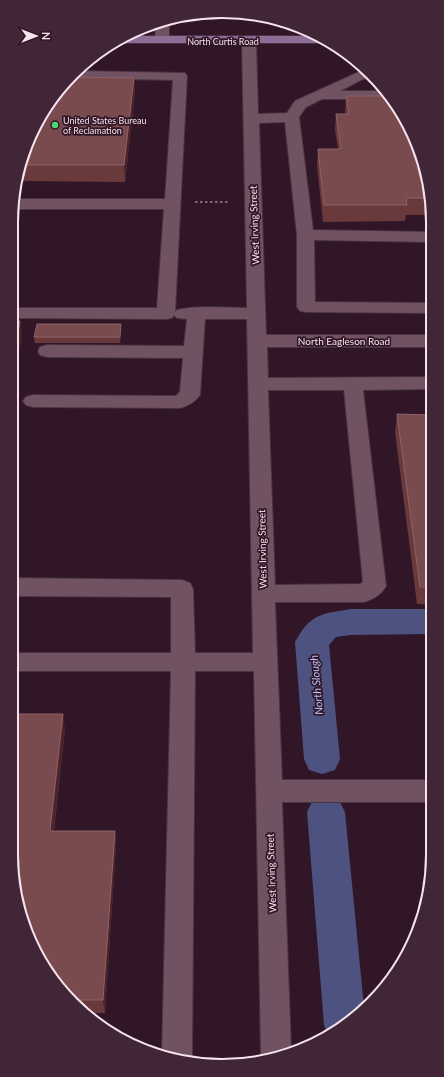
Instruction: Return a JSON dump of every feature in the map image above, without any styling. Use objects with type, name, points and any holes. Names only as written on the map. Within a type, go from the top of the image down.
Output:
[{"type":"main road","name":"North Curtis Road","points":[[130,40],[314,40]]},
{"type":"street","points":[[162,40],[163,27]]},
{"type":"street","name":"West Irving Street","points":[[249,41],[276,1052]]},
{"type":"street","points":[[81,75],[180,76],[166,314]]},
{"type":"street","points":[[363,75],[300,104],[292,117],[305,235],[306,307],[426,308]]},
{"type":"street","points":[[317,95],[382,95]]},
{"type":"street","points":[[251,119],[292,117]]},
{"type":"street","points":[[19,204],[172,204]]},
{"type":"street","points":[[305,235],[426,238]]},
{"type":"street","points":[[18,313],[256,313]]},
{"type":"street","points":[[33,401],[180,402],[190,396],[197,313]]},
{"type":"street","name":"North Eagleson Road","points":[[257,341],[426,341]]},
{"type":"street","points":[[47,352],[193,352]]},
{"type":"street","points":[[258,384],[426,383]]},
{"type":"street","points":[[263,594],[364,593],[375,586],[352,384]]},
{"type":"street","points":[[18,587],[182,589],[183,662],[177,1054]]},
{"type":"street","points":[[18,662],[265,662]]},
{"type":"street","points":[[269,791],[426,791]]},
{"type":"path","points":[[192,202],[230,202]]},
{"type":"building","points":[[79,77],[134,78],[124,165],[26,165],[45,120],[60,98]]},
{"type":"building","points":[[346,96],[382,96],[399,120],[415,156],[424,198],[406,198],[407,205],[324,205],[318,149],[341,149],[336,114],[349,114]]},
{"type":"building","points":[[18,321],[20,321],[18,333]]},
{"type":"building","points":[[37,324],[121,324],[120,337],[34,337]]},
{"type":"building","points":[[397,414],[426,415],[426,587],[420,587]]},
{"type":"building","points":[[18,714],[63,714],[50,831],[115,831],[103,1000],[79,1000],[69,990],[45,957],[29,921],[25,908],[18,868]]},
{"type":"waterway","name":"North Slough","points":[[322,759],[312,642],[326,626],[351,622],[426,622]]},
{"type":"waterway","name":"North Slough","points":[[326,812],[344,1018]]},
{"type":"place","name":"United States Bureau of Reclamation","points":[[55,125]]}]
